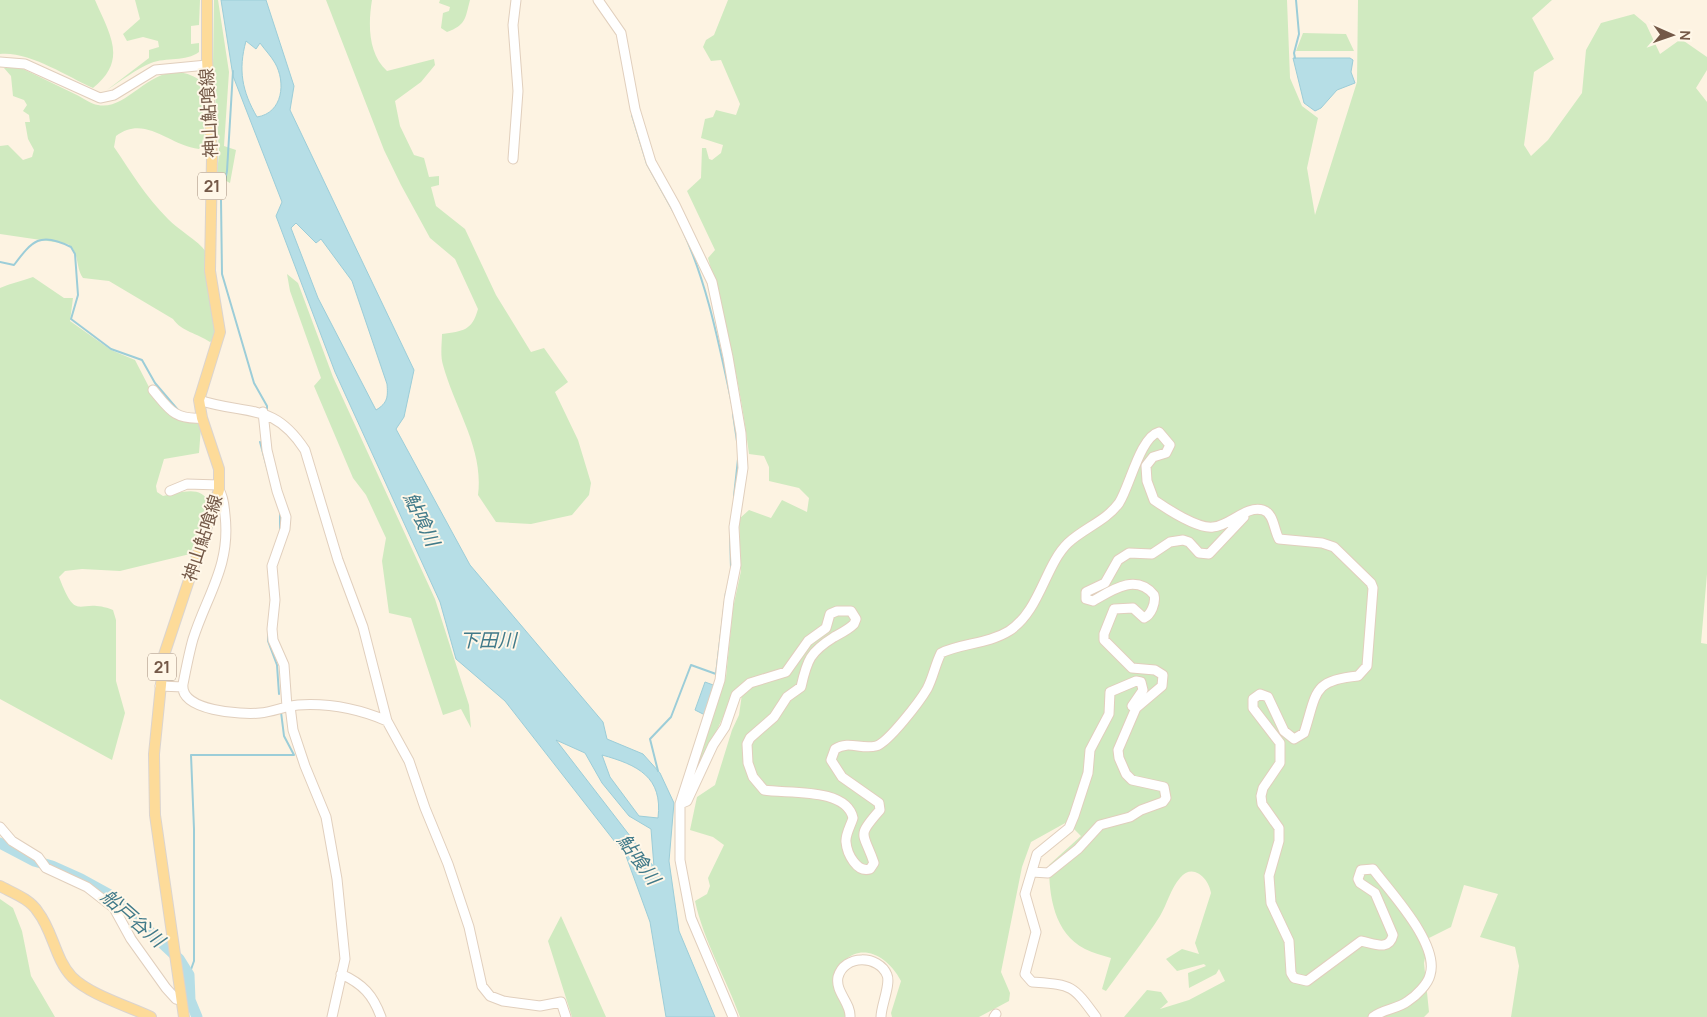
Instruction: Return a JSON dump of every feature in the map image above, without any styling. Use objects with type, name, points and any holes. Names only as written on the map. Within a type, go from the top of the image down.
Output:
[{"type":"main road","name":"神山鮎喰線","points":[[184,1017],[155,815],[154,754],[164,655],[219,487],[219,469],[202,418],[200,400],[220,332],[210,271],[212,157],[207,64],[207,0]]},
{"type":"main road","points":[[0,886],[30,903],[38,911],[64,968],[72,977],[89,989],[151,1017]]},
{"type":"street","points":[[513,159],[518,91],[513,25],[516,0]]},
{"type":"street","points":[[598,0],[621,33],[635,109],[651,162],[675,205],[712,282],[728,357],[743,451],[734,527],[735,578],[729,600],[720,680],[686,780],[680,804],[680,860],[691,918],[733,1017]]},
{"type":"street","points":[[0,62],[25,64],[100,98],[114,96],[134,81],[155,70],[207,64]]},
{"type":"street","points":[[152,390],[172,412],[182,418],[202,418]]},
{"type":"street","points":[[200,400],[224,408],[240,408],[263,412],[281,422],[295,434],[305,450],[338,560],[363,627],[387,721],[409,760],[425,808],[448,864],[468,927],[482,986],[490,996],[503,1001],[540,1006],[561,1002],[566,1017]]},
{"type":"street","points":[[263,412],[267,450],[277,491],[286,517],[285,528],[272,566],[275,600],[272,629],[273,640],[284,665],[289,706],[304,766],[326,817],[337,878],[345,944],[332,1017]]},
{"type":"street","points":[[680,804],[687,801],[713,746],[725,727],[736,696],[750,683],[786,672],[808,641],[826,628],[830,614],[837,611],[851,611],[856,619],[854,624],[816,649],[810,656],[801,687],[787,697],[774,717],[750,738],[746,752],[752,777],[764,790],[807,793],[829,797],[842,804],[852,814],[853,818],[846,840],[850,853],[859,868],[865,871],[870,869],[874,863],[862,835],[864,828],[880,810],[879,803],[842,777],[831,760],[835,748],[851,744],[862,747],[876,746],[884,741],[899,726],[926,689],[941,653],[994,639],[1010,630],[1022,619],[1067,544],[1112,512],[1119,502],[1145,443],[1153,434],[1159,432],[1170,445],[1166,453],[1153,457],[1146,466],[1147,481],[1154,500],[1205,527],[1221,526],[1247,512],[1263,510],[1269,514],[1279,539],[1322,543],[1334,547],[1371,582],[1373,588],[1367,666],[1364,672],[1358,676],[1335,678],[1322,686],[1317,694],[1304,733],[1294,739],[1284,731],[1268,697],[1260,694],[1253,699],[1252,703],[1253,708],[1280,743],[1280,763],[1263,788],[1261,796],[1262,804],[1279,828],[1279,841],[1269,876],[1271,903],[1290,941],[1291,973],[1294,978],[1307,981],[1361,941],[1382,946],[1392,941],[1393,935],[1375,893],[1360,883],[1358,879],[1361,870],[1367,868],[1373,869],[1386,888],[1398,900],[1427,948],[1431,965],[1428,981],[1408,1002],[1373,1017]]},
{"type":"street","points":[[170,491],[187,484],[219,487],[227,528],[226,549],[215,585],[194,639],[183,687],[187,699],[198,706],[220,711],[260,713],[289,706],[326,706],[363,711],[387,721]]},
{"type":"street","points":[[1032,872],[1048,873],[1078,849],[1100,824],[1130,817],[1141,810],[1163,802],[1166,798],[1164,787],[1132,780],[1126,774],[1119,758],[1120,744],[1132,716],[1144,700],[1162,686],[1163,675],[1155,670],[1132,668],[1104,640],[1104,634],[1114,609],[1133,608],[1144,618],[1148,616],[1154,603],[1154,595],[1144,586],[1137,584],[1118,587],[1093,601],[1086,599],[1086,592],[1105,583],[1118,560],[1129,553],[1152,554],[1170,542],[1183,540],[1189,542],[1199,553],[1209,554],[1247,512]]},
{"type":"street","points":[[1096,1017],[1076,990],[1066,985],[1032,982],[1025,974],[1036,932],[1025,894],[1037,854],[1069,828],[1088,774],[1090,750],[1109,714],[1110,692],[1136,681],[1141,682],[1143,690],[1133,704],[1132,716]]},
{"type":"street","points":[[160,686],[183,687]]},
{"type":"street","points":[[0,827],[12,841],[38,858],[46,868],[87,887],[114,908],[131,939],[166,988],[176,999],[181,1000]]},
{"type":"street","points":[[850,1017],[840,992],[838,977],[844,967],[856,960],[863,959],[879,965],[887,975],[888,983],[881,1006],[881,1017]]},
{"type":"street","points":[[341,974],[362,985],[371,994],[381,1017]]},
{"type":"green space","points":[[0,0],[95,0],[113,47],[113,57],[104,78],[93,88],[35,60],[23,56],[0,54]]},
{"type":"green space","points":[[135,0],[200,0],[199,25],[191,26],[191,44],[199,43],[199,52],[188,57],[151,63],[107,90],[149,58],[149,50],[159,47],[158,41],[143,37],[127,41],[123,34],[140,19]]},
{"type":"green space","points":[[214,0],[218,0],[229,72],[224,146],[236,150],[230,183],[217,176],[219,151],[213,65]]},
{"type":"green space","points":[[326,0],[372,0],[371,38],[376,56],[387,71],[434,59],[435,65],[421,82],[395,101],[400,126],[414,155],[424,158],[429,177],[439,176],[439,185],[431,187],[436,206],[465,229],[496,295],[531,352],[544,348],[568,382],[555,392],[578,440],[591,483],[589,495],[572,515],[531,524],[496,522],[478,495],[479,478],[473,445],[448,381],[441,353],[442,334],[466,329],[473,322],[478,309],[455,259],[430,238],[401,185],[384,150]]},
{"type":"green space","points":[[440,0],[470,0],[464,20],[458,27],[447,32],[441,28],[443,13],[449,11],[450,7],[439,3]]},
{"type":"green space","points":[[728,0],[1287,0],[1290,78],[1302,106],[1318,118],[1307,168],[1315,215],[1357,82],[1358,0],[1552,0],[1532,18],[1554,59],[1534,72],[1524,145],[1531,156],[1548,140],[1582,93],[1586,50],[1601,23],[1634,14],[1646,24],[1660,54],[1681,39],[1707,57],[1707,70],[1696,88],[1707,102],[1707,574],[1701,643],[1707,644],[1707,1017],[1511,1017],[1519,966],[1515,947],[1480,937],[1498,894],[1464,885],[1451,927],[1429,938],[1424,963],[1429,1012],[1424,1017],[1124,1017],[1147,990],[1161,992],[1168,1002],[1160,1009],[1189,1000],[1225,981],[1219,969],[1216,974],[1189,988],[1188,973],[1206,966],[1204,964],[1177,971],[1166,959],[1182,949],[1199,954],[1195,943],[1211,893],[1210,888],[1200,874],[1195,872],[1185,873],[1174,886],[1160,916],[1106,991],[1102,989],[1111,958],[1085,949],[1075,942],[1060,924],[1052,901],[1049,865],[1081,836],[1067,822],[1031,842],[1022,867],[1001,972],[1010,993],[1009,1001],[979,1017],[892,1017],[891,1013],[901,981],[885,961],[875,955],[865,953],[855,954],[847,959],[839,968],[833,982],[847,1014],[846,1017],[740,1017],[704,931],[695,901],[707,894],[710,886],[708,878],[724,845],[713,837],[690,830],[697,797],[715,785],[732,730],[739,715],[742,694],[732,698],[687,794],[685,793],[726,677],[733,608],[741,571],[739,519],[749,510],[771,518],[782,500],[807,512],[809,498],[799,488],[769,481],[769,467],[764,456],[749,454],[732,355],[708,258],[715,250],[687,191],[701,178],[702,148],[706,148],[709,159],[712,160],[721,153],[723,145],[701,138],[705,119],[713,117],[716,110],[736,115],[740,104],[721,60],[711,61],[703,47],[706,40],[714,35]]},
{"type":"green space","points":[[1303,33],[1346,34],[1354,51],[1296,51]]},
{"type":"green space","points":[[4,68],[21,68],[98,105],[110,105],[122,100],[157,77],[170,73],[184,73],[200,80],[205,141],[199,149],[147,129],[137,128],[127,130],[116,136],[114,147],[160,211],[206,252],[216,328],[213,340],[210,342],[185,330],[173,319],[109,281],[83,278],[76,255],[68,244],[0,234],[0,146],[8,145],[23,160],[32,157],[34,150],[28,139],[25,122],[30,122],[29,115],[23,111],[27,105],[24,100],[13,96],[11,76]]},
{"type":"green space","points":[[287,274],[298,283],[333,377],[435,599],[469,705],[471,728],[461,709],[443,715],[411,618],[389,613],[382,561],[386,538],[366,495],[353,478],[314,386],[321,378],[290,291]]},
{"type":"green space","points":[[33,277],[64,298],[73,298],[70,321],[111,350],[135,360],[150,389],[160,402],[198,421],[201,427],[199,453],[164,459],[156,486],[157,492],[163,496],[189,491],[201,493],[209,503],[190,554],[120,571],[82,569],[65,571],[59,577],[70,601],[75,605],[113,610],[116,620],[116,681],[125,713],[112,760],[0,699],[0,288]]},
{"type":"green space","points":[[0,899],[13,908],[22,931],[31,976],[55,1017],[0,1017]]},
{"type":"green space","points":[[561,916],[606,1017],[572,1017],[548,941]]},
{"type":"water","name":"下田川","points":[[221,0],[266,0],[294,86],[290,110],[414,370],[404,417],[396,429],[470,565],[603,722],[607,739],[643,754],[660,773],[674,803],[669,861],[679,931],[715,1017],[666,1017],[650,922],[626,856],[505,701],[456,659],[440,602],[335,372],[276,216],[282,202],[233,76]],"holes":[[[246,41],[256,49],[260,43],[275,63],[280,79],[280,96],[277,103],[272,110],[257,117],[248,98],[243,80],[242,61]],[[296,223],[316,243],[321,239],[352,281],[387,384],[386,399],[383,405],[376,410],[318,298],[291,228]],[[556,740],[585,753],[602,783],[629,816],[651,829],[654,867]],[[602,755],[627,763],[645,775],[652,783],[656,792],[659,804],[658,818],[639,816],[610,777]]]},
{"type":"water","points":[[1293,58],[1350,58],[1353,60],[1351,72],[1355,83],[1337,90],[1321,108],[1315,111],[1304,103]]},
{"type":"water","points":[[705,682],[716,686],[705,715],[695,710]]},
{"type":"waterway","points":[[1295,58],[1294,53],[1299,34],[1296,0]]},
{"type":"waterway","points":[[233,71],[227,171],[221,200],[222,274],[254,383],[267,406],[267,411]]},
{"type":"waterway","points":[[632,115],[647,164],[677,218]]},
{"type":"waterway","points":[[683,231],[706,294],[732,404]]},
{"type":"waterway","points":[[0,262],[14,265],[26,250],[44,239],[60,242],[71,247],[75,254],[78,295],[71,319],[111,349],[142,360],[155,383],[178,410]]},
{"type":"waterway","points":[[733,414],[737,441]]},
{"type":"waterway","points":[[260,442],[276,500]]},
{"type":"waterway","points":[[734,496],[738,459]]},
{"type":"waterway","points":[[280,511],[280,529]]},
{"type":"waterway","points":[[730,531],[731,568]]},
{"type":"waterway","points":[[658,771],[650,739],[671,717],[691,665],[716,674],[726,592]]},
{"type":"waterway","points":[[268,634],[268,641],[277,665],[279,694]]},
{"type":"waterway","points":[[189,975],[194,961],[194,829],[191,755],[294,755],[284,736],[281,712]]},
{"type":"waterway","name":"船戸谷川","points":[[0,843],[34,861],[52,866],[81,879],[112,896],[179,959],[189,975],[190,1000],[197,1017]]},
{"type":"water label","name":"鮎喰川","points":[[422,519]]},
{"type":"water label","name":"鮎喰川","points":[[639,859]]}]
